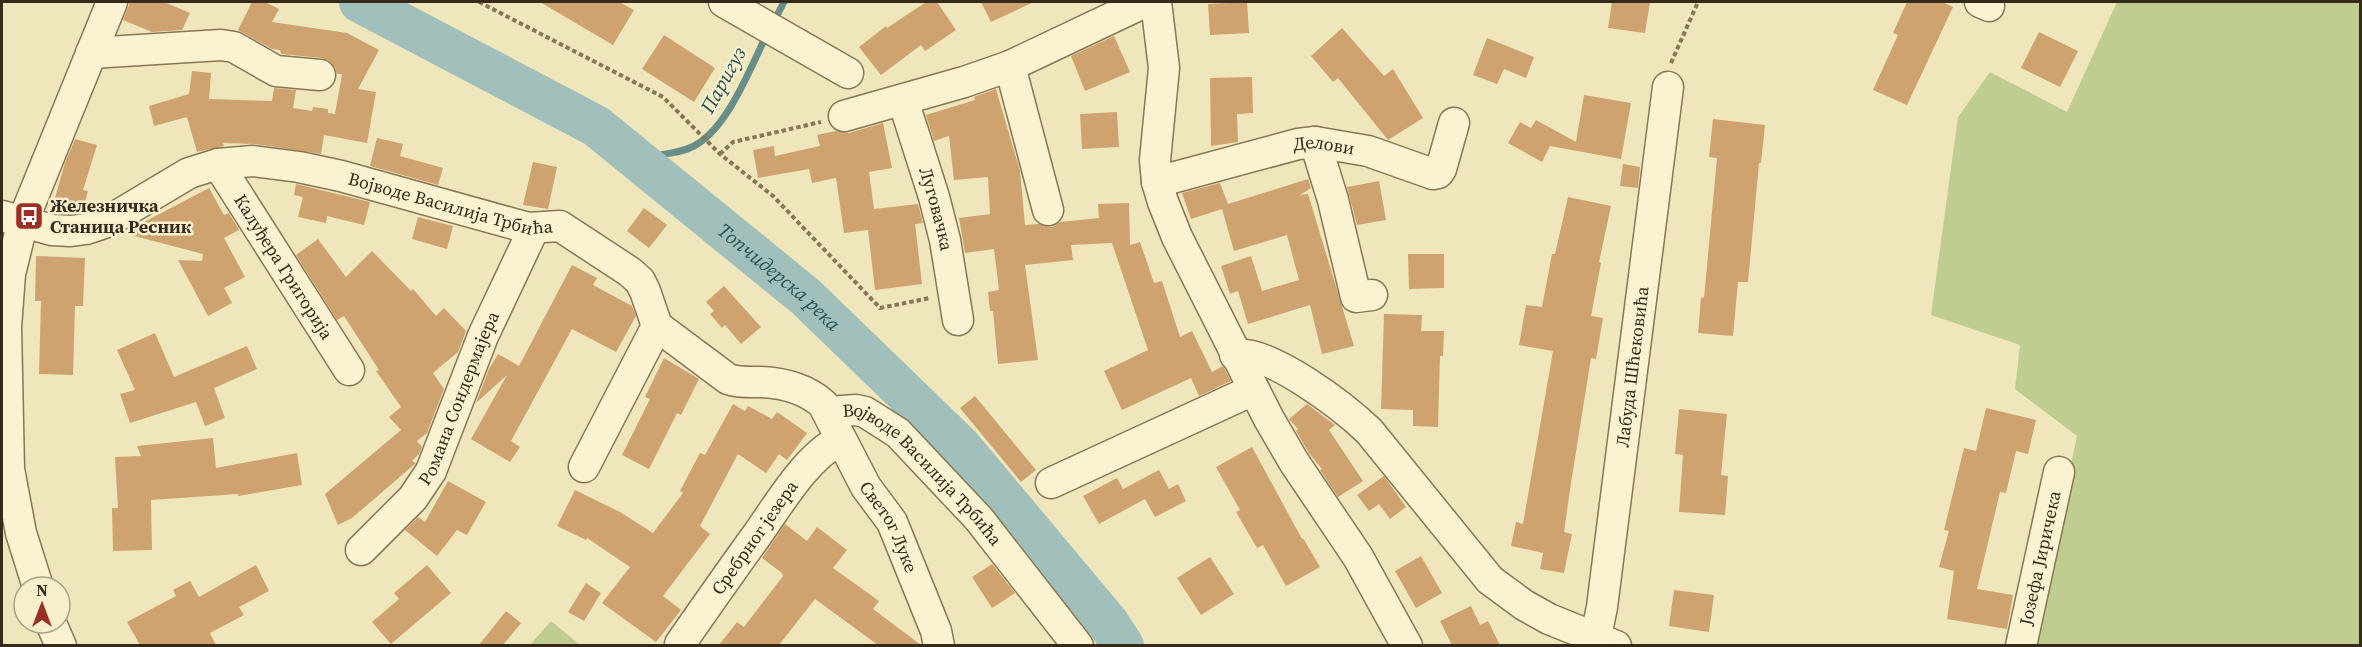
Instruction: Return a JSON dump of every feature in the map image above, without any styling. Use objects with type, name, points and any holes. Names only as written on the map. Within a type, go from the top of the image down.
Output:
[{"type":"street","points":[[34,575],[21,533],[10,477],[5,297],[15,252],[12,219],[91,53],[112,2]]},
{"type":"street","points":[[724,2],[848,73]]},
{"type":"street","points":[[844,116],[1010,66],[1144,2]]},
{"type":"street","points":[[1156,2],[1164,68],[1155,160],[1157,182],[1178,237],[1253,390],[1294,462],[1358,557],[1407,645]]},
{"type":"street","points":[[91,53],[221,45],[234,47],[276,71],[320,75]]},
{"type":"street","points":[[1010,66],[1048,210]]},
{"type":"street","name":"Лабуда Шћековића","points":[[1601,643],[1602,607],[1668,87]]},
{"type":"street","name":"Луговачка","points":[[903,100],[934,197],[945,240],[956,307]]},
{"type":"street","name":"Делови","points":[[1157,182],[1298,144],[1314,142],[1379,154],[1425,173],[1433,174],[1438,173],[1441,169],[1454,123]]},
{"type":"street","points":[[1314,142],[1333,201],[1356,297],[1372,295]]},
{"type":"street","name":"Војводе Василија Трбића","points":[[12,219],[52,230],[86,229],[107,222],[189,173],[218,164],[253,161],[299,167],[534,228],[561,226],[630,272],[645,291],[657,326],[728,379],[738,383],[771,383],[792,387],[815,397],[828,412],[856,410],[865,412],[898,433],[979,519],[1078,645]]},
{"type":"street","name":"Калуђера Григорија","points":[[218,164],[349,370]]},
{"type":"street","name":"Романа Сондермајера","points":[[361,550],[413,498],[431,471],[483,336],[534,228]]},
{"type":"street","points":[[584,467],[657,326]]},
{"type":"street","points":[[1236,355],[1249,355],[1272,363],[1357,419],[1370,431],[1490,580],[1524,605],[1601,643]]},
{"type":"street","points":[[1051,483],[1253,390]]},
{"type":"street","name":"Светог Луке","points":[[828,412],[840,440],[866,487],[892,522],[936,631],[939,645]]},
{"type":"street","name":"Сребрног језера","points":[[680,644],[814,459],[825,447],[840,440]]},
{"type":"street","name":"Јозефа Јиричека","points":[[2021,645],[2059,472]]},
{"type":"path","points":[[479,2],[663,97],[720,154],[773,196],[880,308],[956,307]]},
{"type":"path","points":[[1668,87],[1671,64],[1698,2]]},
{"type":"path","points":[[720,154],[733,142],[844,116]]},
{"type":"green space","points":[[2117,2],[2360,2],[2360,645],[2034,645],[2077,436],[2015,389],[2020,345],[1931,315],[1958,117],[1990,72],[2067,112]]},
{"type":"green space","points":[[551,621],[580,645],[530,645]]},
{"type":"building","points":[[130,2],[164,2],[190,13],[182,30],[152,32],[123,20]]},
{"type":"building","points":[[252,2],[265,2],[279,9],[272,22],[347,33],[379,50],[358,89],[376,92],[367,143],[324,135],[321,154],[255,144],[223,143],[224,146],[197,152],[187,117],[154,126],[149,106],[189,94],[192,71],[211,73],[209,99],[272,101],[274,88],[296,90],[293,108],[312,111],[313,107],[328,109],[328,113],[335,114],[342,74],[337,74],[335,67],[322,58],[281,54],[280,50],[272,49],[238,30]]},
{"type":"building","points":[[540,2],[619,2],[634,10],[613,45]]},
{"type":"building","points":[[926,2],[937,2],[956,30],[925,51],[921,45],[881,75],[859,47],[886,26],[887,28]]},
{"type":"building","points":[[981,2],[1034,2],[991,22]]},
{"type":"building","points":[[1247,2],[1249,33],[1210,35],[1208,4]]},
{"type":"building","points":[[1612,2],[1650,2],[1645,33],[1608,28]]},
{"type":"building","points":[[1907,2],[1942,2],[1953,7],[1907,105],[1873,90],[1898,35],[1893,33]]},
{"type":"building","points":[[1342,28],[1384,76],[1393,69],[1423,118],[1388,140],[1338,78],[1333,82],[1311,56]]},
{"type":"building","points":[[2039,32],[2078,51],[2060,87],[2021,68]]},
{"type":"building","points":[[664,35],[715,68],[694,102],[642,69]]},
{"type":"building","points":[[1114,36],[1130,72],[1085,91],[1071,56]]},
{"type":"building","points":[[1487,38],[1534,57],[1526,78],[1504,69],[1497,84],[1473,75]]},
{"type":"building","points":[[1252,77],[1253,113],[1237,114],[1238,142],[1211,146],[1210,78]]},
{"type":"building","points":[[996,89],[1020,171],[1025,225],[1039,224],[1052,227],[1060,222],[1099,218],[1098,204],[1129,203],[1130,245],[1140,242],[1154,283],[1162,281],[1180,337],[1192,331],[1212,372],[1223,366],[1231,381],[1199,396],[1191,378],[1122,410],[1104,371],[1148,350],[1112,243],[1071,245],[1073,260],[1025,265],[1038,360],[998,364],[993,311],[990,311],[988,292],[999,290],[994,249],[965,253],[959,218],[990,214],[988,177],[954,180],[949,136],[934,141],[926,115],[975,100],[974,97]]},
{"type":"building","points":[[1584,95],[1631,103],[1621,159],[1550,146],[1542,162],[1508,143],[1520,122],[1531,128],[1536,120],[1576,142]]},
{"type":"building","points":[[1117,112],[1119,147],[1082,149],[1080,114]]},
{"type":"building","points":[[1713,119],[1765,125],[1761,163],[1759,163],[1748,282],[1738,282],[1733,336],[1698,333],[1701,297],[1704,298],[1717,158],[1709,157]]},
{"type":"building","points":[[883,123],[892,168],[869,172],[874,209],[918,204],[923,223],[915,224],[922,284],[875,290],[868,230],[844,233],[836,178],[812,183],[809,169],[758,178],[753,150],[774,146],[775,156],[820,146],[817,135],[836,131],[849,133]]},
{"type":"building","points":[[377,138],[403,144],[400,156],[443,168],[438,185],[370,166]]},
{"type":"building","points":[[75,139],[97,145],[83,190],[88,191],[82,212],[70,214],[51,212],[65,163]]},
{"type":"building","points":[[533,162],[557,167],[548,209],[523,205]]},
{"type":"building","points":[[1623,164],[1640,167],[1638,188],[1620,186]]},
{"type":"building","points":[[1308,179],[1311,188],[1300,195],[1308,194],[1354,346],[1322,354],[1310,305],[1248,324],[1238,291],[1230,294],[1221,266],[1251,256],[1262,291],[1299,280],[1287,235],[1234,251],[1222,209],[1191,219],[1182,193],[1220,183],[1228,204]]},
{"type":"building","points":[[1379,181],[1386,220],[1357,225],[1347,187]]},
{"type":"building","points":[[296,184],[370,202],[364,225],[327,216],[326,223],[298,217],[303,197],[294,195]]},
{"type":"building","points":[[209,188],[224,215],[229,213],[239,230],[224,238],[245,277],[224,288],[232,303],[208,316],[178,260],[202,261],[203,254],[123,233]]},
{"type":"building","points":[[1568,197],[1611,206],[1591,316],[1603,318],[1596,359],[1591,358],[1571,483],[1564,532],[1572,534],[1564,573],[1540,569],[1543,553],[1511,546],[1516,522],[1523,524],[1553,351],[1519,345],[1526,305],[1542,307],[1552,254],[1555,254]]},
{"type":"building","points":[[644,208],[667,225],[649,248],[627,231]]},
{"type":"building","points":[[418,217],[453,226],[447,249],[412,239]]},
{"type":"building","points":[[318,239],[346,277],[372,251],[411,291],[413,289],[436,316],[444,308],[466,331],[458,352],[433,373],[444,389],[427,433],[417,441],[422,447],[412,461],[416,463],[352,518],[338,525],[325,494],[401,430],[389,417],[401,407],[376,371],[379,370],[344,316],[337,320],[296,255]]},
{"type":"building","points":[[1408,254],[1444,254],[1444,288],[1409,289]]},
{"type":"building","points":[[36,256],[85,258],[83,306],[75,306],[73,375],[39,374],[41,301],[35,301]]},
{"type":"building","points":[[572,265],[597,278],[593,285],[632,306],[636,316],[616,352],[572,329],[511,441],[520,447],[510,462],[471,439],[507,375],[476,403],[489,369],[498,354],[519,366]]},
{"type":"building","points":[[724,286],[761,327],[741,344],[725,325],[722,328],[710,314],[714,311],[706,302]]},
{"type":"building","points":[[1384,314],[1422,315],[1421,331],[1444,331],[1443,356],[1440,356],[1438,427],[1413,426],[1413,410],[1381,409]]},
{"type":"building","points":[[155,333],[174,377],[247,346],[257,369],[214,388],[225,418],[205,426],[196,402],[130,423],[120,394],[135,390],[117,350]]},
{"type":"building","points":[[664,358],[699,379],[681,415],[677,413],[649,469],[622,455],[650,399],[645,397]]},
{"type":"building","points":[[975,396],[1036,470],[1021,482],[960,408]]},
{"type":"building","points":[[733,404],[745,411],[748,406],[772,419],[777,412],[807,433],[787,460],[779,454],[766,473],[738,454],[700,526],[710,534],[663,596],[681,610],[656,642],[602,603],[630,567],[587,538],[586,540],[557,526],[575,490],[620,512],[653,533],[683,493],[680,491],[700,453],[705,455]]},
{"type":"building","points":[[1307,404],[1335,425],[1329,430],[1363,481],[1338,497],[1296,431],[1298,429],[1289,419]]},
{"type":"building","points":[[1986,408],[2036,420],[2028,454],[2016,451],[2006,493],[2000,492],[1977,589],[2013,595],[2007,629],[1947,619],[1954,571],[1939,567],[1949,531],[1944,530],[1964,448],[1976,451]]},
{"type":"building","points":[[1679,409],[1727,414],[1721,475],[1728,476],[1725,515],[1679,512],[1683,455],[1675,454]]},
{"type":"building","points":[[213,438],[216,468],[297,453],[302,485],[238,496],[238,494],[151,500],[152,550],[113,551],[112,508],[118,508],[115,457],[141,456],[137,446]]},
{"type":"building","points":[[1252,447],[1302,539],[1320,567],[1286,586],[1263,545],[1257,548],[1236,512],[1240,510],[1216,467]]},
{"type":"building","points":[[1159,470],[1169,489],[1178,484],[1186,501],[1155,517],[1145,499],[1099,524],[1083,496],[1117,478],[1123,489]]},
{"type":"building","points":[[1384,476],[1406,507],[1390,519],[1379,504],[1369,511],[1357,495]]},
{"type":"building","points":[[448,481],[486,502],[467,535],[457,530],[437,556],[405,530],[418,517],[425,522]]},
{"type":"building","points":[[785,524],[807,541],[817,527],[847,550],[833,568],[879,601],[873,609],[921,645],[878,645],[815,599],[779,645],[719,645],[737,622],[744,627],[783,576],[762,558]]},
{"type":"building","points":[[1421,556],[1442,593],[1416,608],[1395,571]]},
{"type":"building","points":[[1210,557],[1234,594],[1201,615],[1177,578]]},
{"type":"building","points":[[992,564],[1015,593],[992,608],[972,577]]},
{"type":"building","points":[[256,565],[269,591],[239,607],[244,615],[210,633],[216,645],[140,645],[127,622],[176,596],[173,590],[190,581],[199,597]]},
{"type":"building","points":[[427,565],[451,593],[391,644],[372,622],[399,599],[394,593]]},
{"type":"building","points":[[586,583],[601,593],[584,621],[568,612]]},
{"type":"building","points":[[1674,590],[1714,595],[1709,632],[1669,626]]},
{"type":"building","points":[[1471,606],[1480,625],[1488,621],[1500,645],[1452,645],[1440,621]]},
{"type":"building","points":[[506,611],[521,623],[503,645],[479,645]]},
{"type":"waterway","name":"Топчидерска река","points":[[360,2],[596,126],[806,297],[960,446],[1109,624],[1123,646]]},
{"type":"waterway","name":"Паригуз","points":[[773,23],[784,2]]},
{"type":"waterway","name":"Паригуз","points":[[635,157],[680,151],[706,138],[736,97],[766,36]]},
{"type":"place","name":"Железничка Станица Ресник","points":[[29,216]]}]
